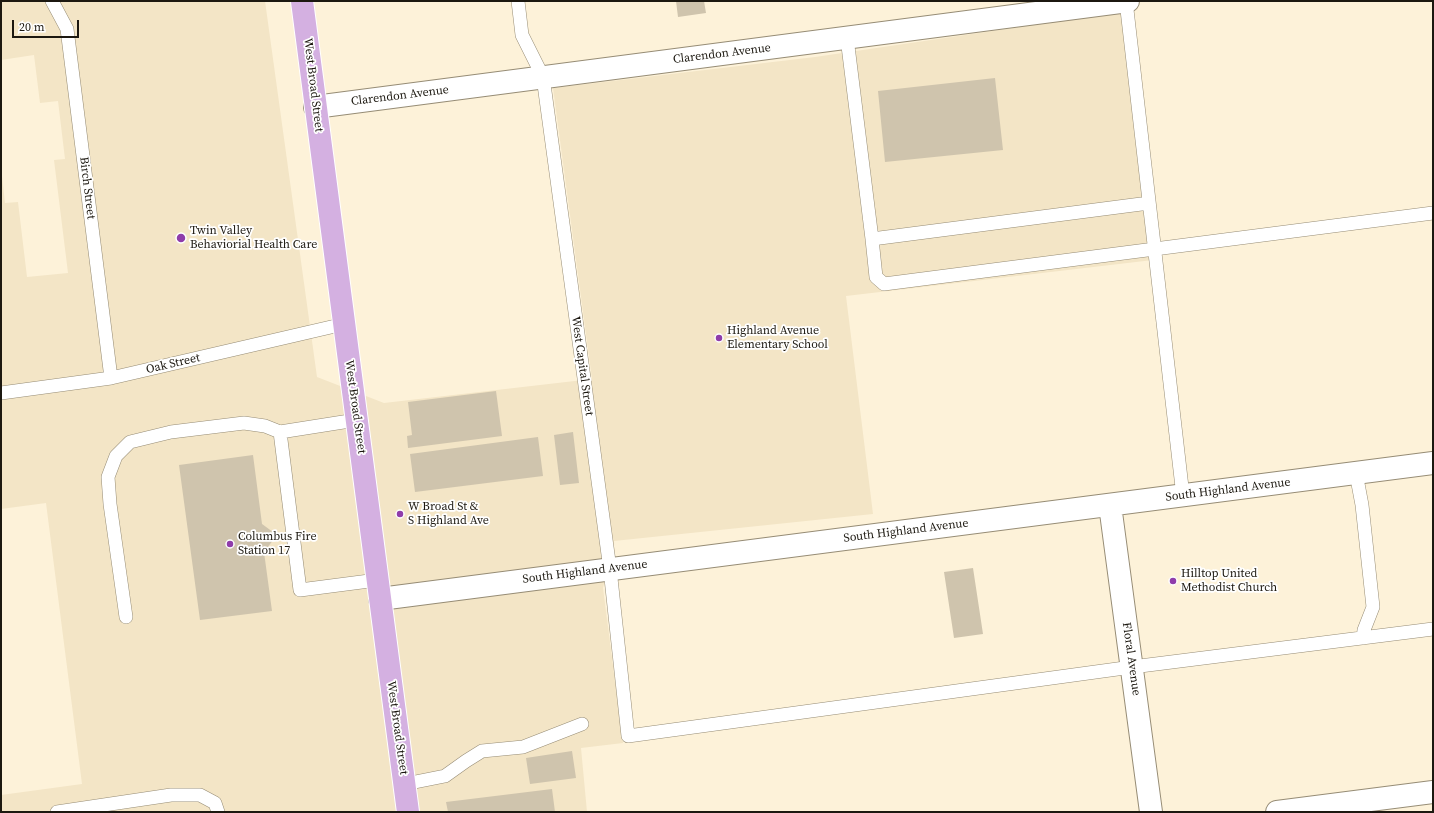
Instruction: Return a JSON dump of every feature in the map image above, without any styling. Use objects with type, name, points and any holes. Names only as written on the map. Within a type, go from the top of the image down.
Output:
[{"type":"main road","name":"West Broad Street","points":[[302,1],[408,812]]},
{"type":"street","name":"Clarendon Avenue","points":[[315,107],[1127,1]]},
{"type":"street","name":"South Highland Avenue","points":[[378,589],[610,569],[1433,463]]},
{"type":"street","name":"Floral Avenue","points":[[1110,505],[1151,812]]},
{"type":"street","points":[[1277,812],[1433,792]]},
{"type":"lane","name":"Birch Street","points":[[52,1],[66,29],[111,378]]},
{"type":"lane","name":"West Capital Street","points":[[518,1],[522,35],[543,77],[610,569],[628,736],[1132,667]]},
{"type":"lane","points":[[1127,1],[1183,496]]},
{"type":"lane","points":[[847,38],[876,278],[884,284],[1433,213]]},
{"type":"lane","points":[[872,239],[1149,203]]},
{"type":"lane","name":"Oak Street","points":[[1,393],[111,378],[344,324]]},
{"type":"lane","points":[[126,617],[110,504],[108,477],[116,456],[130,442],[171,432],[244,423],[265,426],[280,432],[356,420]]},
{"type":"lane","points":[[280,432],[300,590],[378,589]]},
{"type":"lane","points":[[1356,473],[1362,505],[1373,607],[1364,630],[1363,638]]},
{"type":"lane","points":[[1132,667],[1433,629]]},
{"type":"lane","points":[[405,784],[445,776],[482,751],[523,747],[582,724]]},
{"type":"lane","points":[[57,812],[171,795],[200,795],[215,804],[218,812]]},
{"type":"shaded area","points":[[1,1],[265,1],[317,377],[384,403],[592,379],[553,88],[815,57],[1122,12],[1153,260],[846,296],[873,514],[614,541],[603,588],[623,743],[581,748],[587,812],[1,812],[1,795],[82,784],[46,503],[1,509],[1,167],[5,203],[18,202],[27,277],[68,273],[54,160],[65,159],[58,101],[40,103],[34,55],[1,60]]},
{"type":"building","points":[[676,1],[704,1],[706,13],[678,17]]},
{"type":"building","points":[[995,78],[1003,150],[885,162],[878,91]]},
{"type":"building","points":[[496,391],[502,436],[408,448],[407,436],[412,435],[408,402]]},
{"type":"building","points":[[573,432],[579,483],[560,485],[554,435]]},
{"type":"building","points":[[538,437],[543,476],[415,492],[410,454]]},
{"type":"building","name":"Columbus Fire Station 17","points":[[253,455],[262,524],[277,535],[264,552],[272,611],[200,620],[179,465]]},
{"type":"building","points":[[973,568],[983,634],[954,638],[944,572]]},
{"type":"building","points":[[572,751],[576,778],[530,784],[526,758]]},
{"type":"building","points":[[552,789],[555,812],[448,812],[446,802]]},
{"type":"place","name":"Twin Valley Behaviorial Health Care","points":[[181,238]]},
{"type":"place","name":"Highland Avenue Elementary School","points":[[719,338]]},
{"type":"place","name":"W Broad St & S Highland Ave","points":[[400,514]]},
{"type":"place","name":"Columbus Fire Station 17","points":[[230,544]]},
{"type":"place","name":"Hilltop United Methodist Church","points":[[1173,581]]}]
